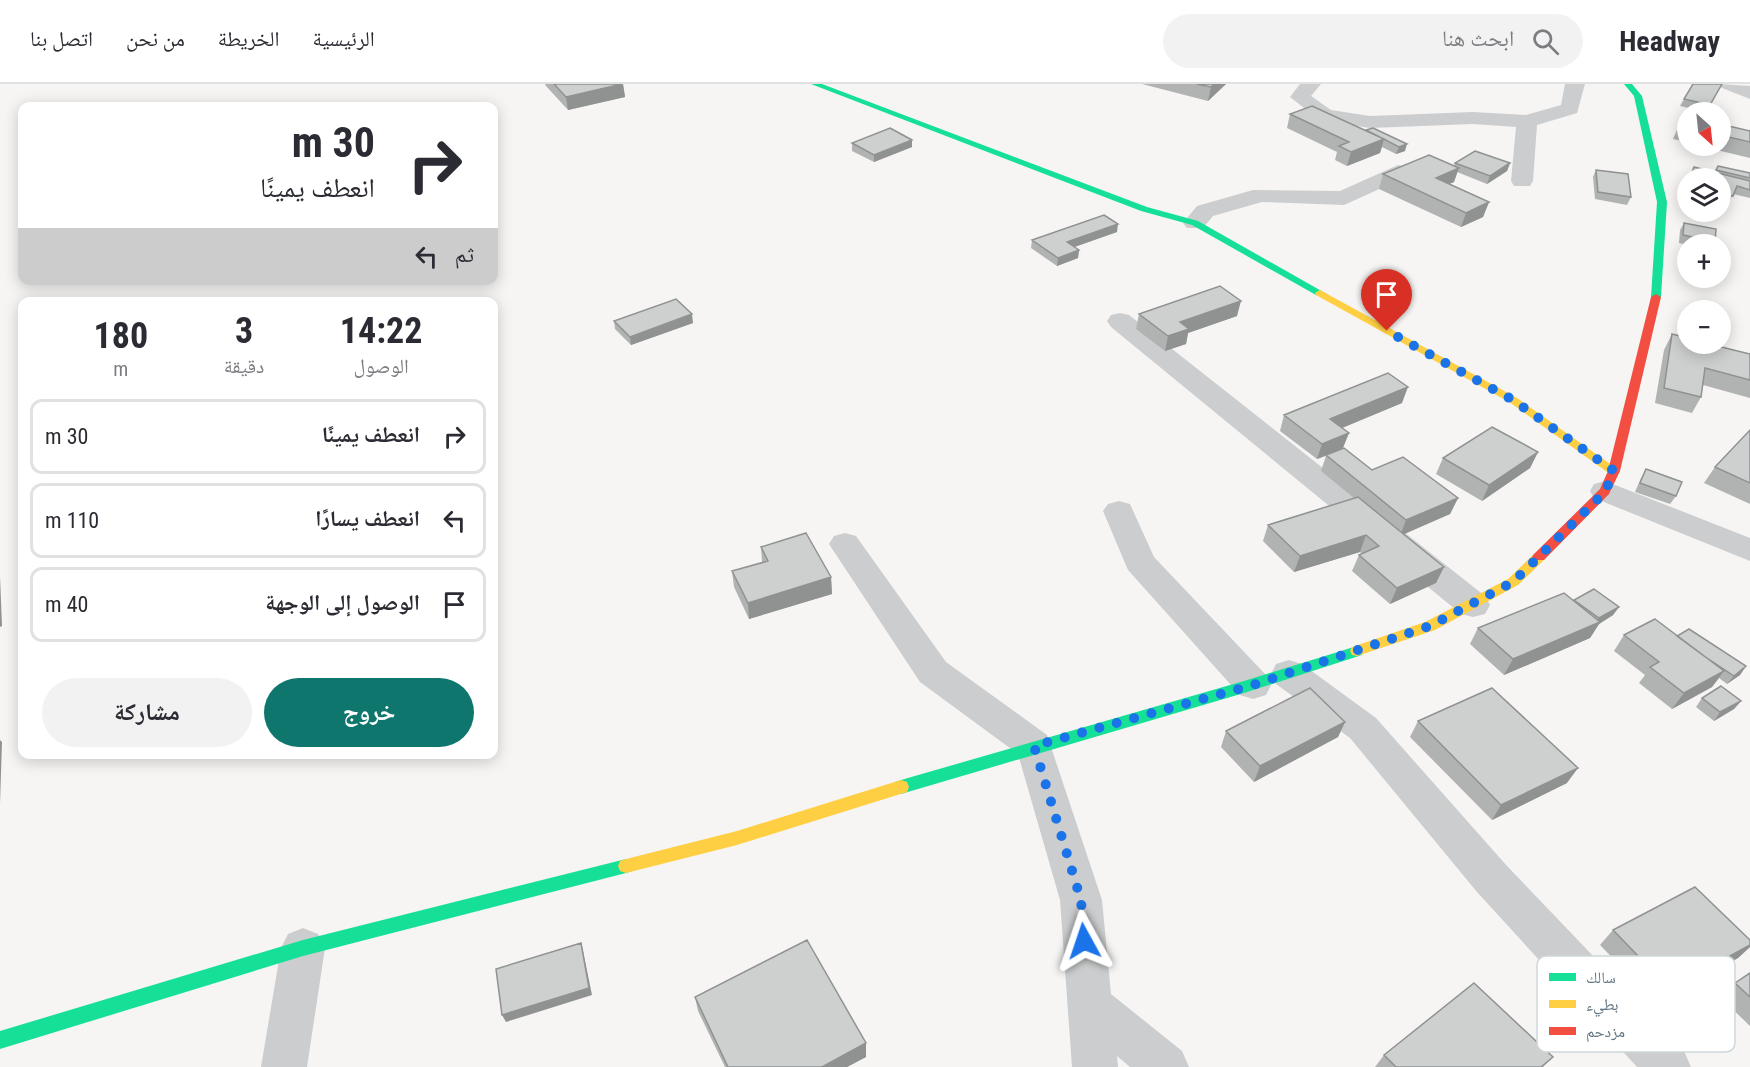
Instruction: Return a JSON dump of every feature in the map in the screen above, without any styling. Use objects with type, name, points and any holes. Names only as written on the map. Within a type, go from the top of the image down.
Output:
[{"type":"street","points":[[815,84],[1144,209],[1196,223],[1513,400],[1610,481],[1750,550]]},
{"type":"street","points":[[1311,84],[1300,97],[1325,115],[1370,122],[1473,118],[1527,121],[1570,109],[1575,84]]},
{"type":"street","points":[[0,1040],[303,948],[736,838],[1034,746],[1271,679],[1430,626],[1513,582],[1610,481],[1656,296],[1662,202],[1638,96],[1628,84]]},
{"type":"street","points":[[1729,84],[1750,93]]},
{"type":"street","points":[[1522,181],[1527,121]]},
{"type":"street","points":[[1196,223],[1205,211],[1261,195],[1344,198],[1398,172]]},
{"type":"street","points":[[1120,321],[1473,605]]},
{"type":"street","points":[[1119,511],[1140,562],[1271,679],[1363,728],[1492,879],[1564,956]]},
{"type":"street","points":[[845,544],[933,672],[1034,746],[1081,900],[1095,1067]]},
{"type":"street","points":[[284,1067],[303,948]]},
{"type":"street","points":[[1089,1004],[1166,1067]]},
{"type":"street","points":[[1654,1052],[1668,1067]]},
{"type":"building","points":[[554,84],[622,84],[566,97]]},
{"type":"building","points":[[1197,84],[1214,84],[1211,87]]},
{"type":"building","points":[[1693,84],[1722,84],[1712,102],[1684,99]]},
{"type":"building","points":[[1312,106],[1384,139],[1351,152],[1339,146],[1349,142],[1290,114]]},
{"type":"building","points":[[1731,127],[1750,131],[1750,142],[1731,138]]},
{"type":"building","points":[[890,128],[912,140],[874,155],[852,143]]},
{"type":"building","points":[[1373,128],[1407,144],[1399,147],[1366,130]]},
{"type":"building","points":[[1475,151],[1510,163],[1490,176],[1455,163]]},
{"type":"building","points":[[1429,155],[1459,168],[1436,178],[1489,202],[1466,213],[1383,174]]},
{"type":"building","points":[[1731,169],[1750,173],[1750,178],[1731,174]]},
{"type":"building","points":[[1596,170],[1628,174],[1631,197],[1598,192]]},
{"type":"building","points":[[1731,176],[1750,181],[1750,190],[1737,186],[1733,196],[1731,196]]},
{"type":"building","points":[[1104,215],[1118,224],[1067,242],[1079,250],[1058,258],[1032,240]]},
{"type":"building","points":[[1684,223],[1716,229],[1716,234],[1683,234]]},
{"type":"building","points":[[1220,286],[1241,301],[1180,322],[1189,329],[1168,336],[1139,314]]},
{"type":"building","points":[[676,299],[692,314],[630,337],[614,321]]},
{"type":"building","points":[[1672,334],[1677,335],[1677,354],[1731,354],[1731,349],[1750,354],[1750,380],[1705,368],[1701,397],[1664,388]]},
{"type":"building","points":[[1388,373],[1408,387],[1330,419],[1349,433],[1322,444],[1284,415]]},
{"type":"building","points":[[1492,427],[1538,452],[1489,485],[1443,458]]},
{"type":"building","points":[[1750,430],[1750,483],[1715,467]]},
{"type":"building","points":[[1344,448],[1372,470],[1403,457],[1458,498],[1406,520],[1326,455]]},
{"type":"building","points":[[1646,469],[1682,482],[1676,496],[1640,483]]},
{"type":"building","points":[[1358,497],[1444,567],[1397,588],[1359,555],[1379,546],[1366,535],[1300,556],[1268,525]]},
{"type":"building","points":[[806,533],[831,577],[748,603],[732,571],[768,561],[761,547]]},
{"type":"building","points":[[1594,589],[1619,607],[1599,618],[1574,600]]},
{"type":"building","points":[[1564,593],[1600,622],[1513,659],[1478,628]]},
{"type":"building","points":[[1655,619],[1724,671],[1684,693],[1650,667],[1659,662],[1624,635]]},
{"type":"building","points":[[1689,629],[1746,666],[1734,676],[1677,636]]},
{"type":"building","points":[[1721,686],[1741,701],[1720,712],[1702,698]]},
{"type":"building","points":[[1310,688],[1345,722],[1260,766],[1226,731]]},
{"type":"building","points":[[1492,688],[1578,768],[1501,805],[1418,721]]},
{"type":"building","points":[[1695,887],[1750,940],[1750,945],[1730,956],[1638,956],[1613,930]]},
{"type":"building","points":[[807,940],[866,1043],[822,1067],[728,1067],[695,997]]},
{"type":"building","points":[[581,943],[589,988],[502,1015],[496,969]]},
{"type":"building","points":[[1750,973],[1750,997],[1735,983]]},
{"type":"building","points":[[1474,983],[1537,1042],[1537,1052],[1548,1052],[1553,1057],[1541,1067],[1396,1067],[1384,1055]]},
{"type":"traffic: fast","points":[[815,84],[1144,209],[1195,223],[1320,293]]},
{"type":"traffic: fast","points":[[1628,84],[1638,96],[1662,202],[1656,297]]},
{"type":"traffic: fast","points":[[901,787],[1244,687],[1357,651]]},
{"type":"traffic: fast","points":[[0,1040],[303,948],[626,866]]},
{"type":"traffic: slow","points":[[1320,293],[1513,400],[1614,471]]},
{"type":"traffic: slow","points":[[1357,651],[1430,626],[1513,582],[1539,557]]},
{"type":"traffic: slow","points":[[626,866],[737,838],[901,787]]},
{"type":"traffic: jam","points":[[1539,557],[1605,491],[1614,471],[1656,297]]},
{"type":"route","points":[[1084,941],[1081,900],[1034,746],[1253,685],[1430,626],[1513,582],[1605,492],[1614,471],[1513,400],[1387,331]]}]
